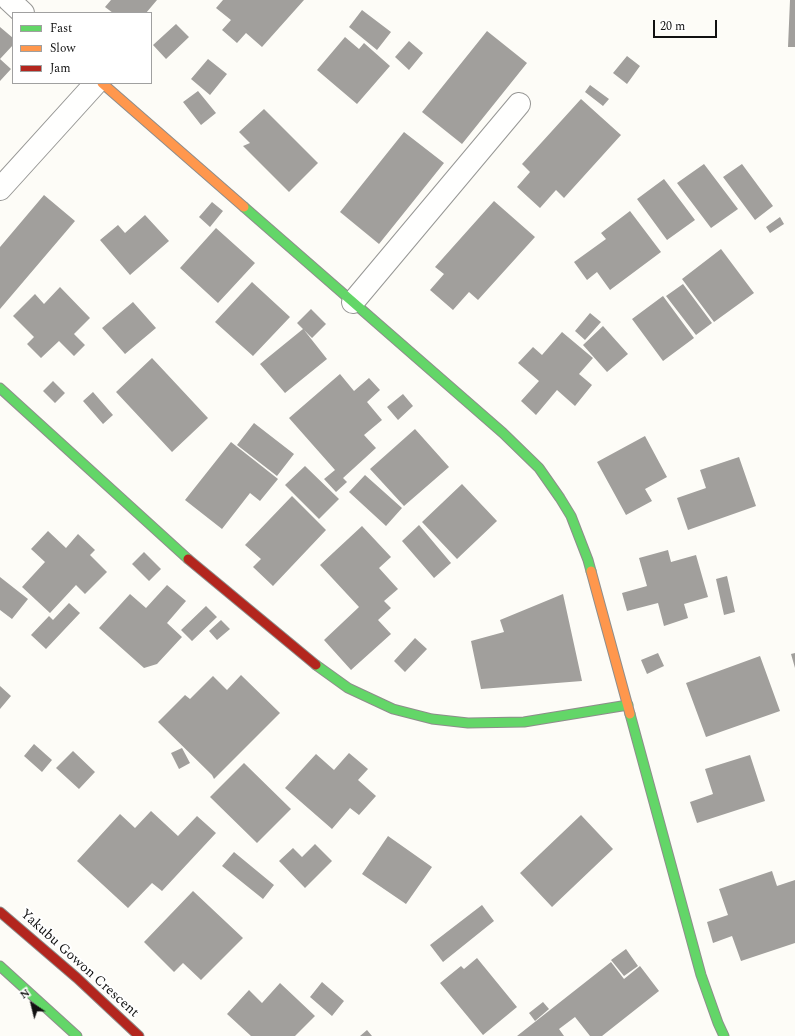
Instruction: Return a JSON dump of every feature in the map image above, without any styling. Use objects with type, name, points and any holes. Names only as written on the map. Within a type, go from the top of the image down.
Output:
[{"type":"street","points":[[9,0],[23,12]]},
{"type":"street","points":[[0,189],[95,84]]},
{"type":"street","points":[[103,84],[503,433],[539,468],[560,498],[571,516],[588,560],[701,975],[718,1024],[724,1036]]},
{"type":"street","points":[[352,302],[519,104]]},
{"type":"street","points":[[0,388],[187,558],[308,659],[348,688],[393,709],[432,719],[468,723],[524,722],[628,705]]},
{"type":"street","name":"Yakubu Gowon Crescent","points":[[0,912],[77,978],[139,1036]]},
{"type":"street","points":[[0,966],[77,1036]]},
{"type":"building","points":[[111,0],[157,0],[147,12],[112,12],[105,7]]},
{"type":"building","points":[[223,0],[304,0],[262,47],[246,33],[237,43],[222,30],[231,20],[216,8]]},
{"type":"building","points":[[790,0],[795,0],[795,47],[788,47]]},
{"type":"building","points":[[362,10],[391,32],[377,50],[349,27]]},
{"type":"building","points":[[176,24],[189,37],[166,59],[153,45]]},
{"type":"building","points":[[0,27],[12,37],[12,46],[0,59]]},
{"type":"building","points":[[487,31],[527,63],[462,144],[422,112]]},
{"type":"building","points":[[345,37],[359,49],[364,43],[390,66],[357,104],[317,70]]},
{"type":"building","points":[[409,41],[423,53],[409,70],[395,57]]},
{"type":"building","points":[[627,56],[640,66],[627,84],[613,73]]},
{"type":"building","points":[[0,59],[11,69],[0,81]]},
{"type":"building","points":[[208,59],[227,74],[210,95],[191,79]]},
{"type":"building","points":[[590,85],[609,99],[603,106],[585,92]]},
{"type":"building","points":[[198,91],[216,113],[201,125],[183,102]]},
{"type":"building","points":[[581,99],[621,135],[564,198],[556,190],[540,208],[517,187],[530,172],[522,164]]},
{"type":"building","points":[[264,109],[318,163],[289,192],[243,146],[250,143],[239,132]]},
{"type":"building","points":[[404,132],[444,163],[379,244],[340,212]]},
{"type":"building","points":[[704,164],[738,209],[711,228],[677,183]]},
{"type":"building","points":[[742,164],[773,206],[755,220],[723,177]]},
{"type":"building","points":[[664,179],[695,220],[667,240],[637,199]]},
{"type":"building","points":[[44,195],[75,221],[0,309],[0,247]]},
{"type":"building","points":[[494,201],[535,237],[478,300],[469,292],[453,310],[430,290],[444,274],[435,267]]},
{"type":"building","points":[[212,202],[223,211],[210,227],[199,217]]},
{"type":"building","points":[[630,211],[661,252],[610,290],[597,272],[587,280],[574,262],[606,239],[601,233]]},
{"type":"building","points":[[145,215],[169,241],[130,275],[100,240],[118,225],[125,233]]},
{"type":"building","points":[[780,217],[784,224],[770,233],[766,227]]},
{"type":"building","points":[[216,228],[255,263],[218,303],[180,268]]},
{"type":"building","points":[[721,249],[754,293],[714,322],[682,279]]},
{"type":"building","points":[[252,282],[290,317],[253,356],[215,322]]},
{"type":"building","points":[[683,284],[712,323],[696,335],[666,296]]},
{"type":"building","points":[[60,287],[90,318],[74,334],[85,345],[74,356],[59,341],[41,358],[27,344],[34,337],[13,316],[35,294],[44,304]]},
{"type":"building","points":[[663,296],[694,338],[663,361],[632,319]]},
{"type":"building","points":[[133,302],[156,328],[125,354],[102,328]]},
{"type":"building","points":[[311,309],[326,324],[312,338],[304,330],[327,359],[285,393],[260,364],[303,329],[297,323]]},
{"type":"building","points":[[590,313],[601,322],[585,340],[575,331]]},
{"type":"building","points":[[603,326],[628,354],[607,372],[583,345]]},
{"type":"building","points":[[562,332],[593,358],[579,374],[592,385],[575,406],[557,390],[536,415],[521,401],[539,381],[518,363],[533,347],[542,355]]},
{"type":"building","points":[[152,358],[208,418],[172,452],[116,392]]},
{"type":"building","points":[[340,374],[354,391],[369,378],[380,390],[367,402],[382,420],[364,435],[376,448],[343,478],[347,482],[336,492],[324,479],[335,470],[289,418]]},
{"type":"building","points":[[53,381],[65,393],[55,403],[43,391]]},
{"type":"building","points":[[93,392],[113,415],[103,424],[83,401]]},
{"type":"building","points":[[403,394],[413,406],[398,420],[387,407]]},
{"type":"building","points":[[254,423],[294,454],[277,476],[237,445]]},
{"type":"building","points":[[415,429],[449,467],[404,506],[370,469]]},
{"type":"building","points":[[645,436],[667,477],[645,489],[652,501],[626,515],[597,462]]},
{"type":"building","points":[[231,442],[278,479],[260,501],[250,493],[222,529],[185,500]]},
{"type":"building","points":[[739,457],[756,506],[688,530],[677,498],[706,488],[700,470]]},
{"type":"building","points":[[305,466],[339,499],[319,519],[285,485]]},
{"type":"building","points":[[365,475],[402,508],[386,526],[349,492]]},
{"type":"building","points":[[462,484],[497,521],[457,559],[422,522]]},
{"type":"building","points":[[292,496],[326,530],[273,586],[253,567],[261,559],[245,545]]},
{"type":"building","points":[[419,525],[451,563],[434,578],[402,541]]},
{"type":"building","points":[[362,526],[391,557],[379,568],[398,589],[384,601],[391,608],[378,620],[391,634],[351,670],[324,640],[359,607],[320,565]]},
{"type":"building","points":[[48,531],[66,548],[78,534],[95,550],[90,555],[107,572],[85,594],[76,585],[50,613],[22,587],[45,562],[31,549]]},
{"type":"building","points":[[668,550],[671,562],[696,555],[708,597],[684,604],[688,618],[664,626],[658,603],[627,611],[622,593],[647,586],[639,558]]},
{"type":"building","points":[[144,552],[161,569],[149,581],[132,564]]},
{"type":"building","points":[[727,576],[735,612],[724,615],[716,579]]},
{"type":"building","points":[[0,577],[28,599],[12,619],[0,610]]},
{"type":"building","points":[[167,585],[186,601],[167,623],[182,637],[157,664],[144,668],[99,628],[130,594],[146,608]]},
{"type":"building","points":[[563,594],[582,681],[481,689],[471,641],[504,632],[500,620]]},
{"type":"building","points":[[69,603],[80,613],[46,649],[31,635],[49,616],[53,620]]},
{"type":"building","points":[[206,606],[217,617],[192,641],[181,630]]},
{"type":"building","points":[[221,620],[230,629],[217,640],[209,631]]},
{"type":"building","points":[[415,638],[427,649],[405,672],[394,661]]},
{"type":"building","points":[[658,653],[664,666],[647,674],[641,660]]},
{"type":"building","points":[[795,653],[795,668],[791,654]]},
{"type":"building","points":[[760,656],[780,711],[706,737],[686,683]]},
{"type":"building","points":[[241,675],[280,713],[214,779],[212,775],[158,722],[185,695],[190,699],[213,676],[227,690]]},
{"type":"building","points":[[0,686],[11,696],[0,709]]},
{"type":"building","points":[[34,744],[52,760],[42,772],[24,756]]},
{"type":"building","points":[[182,748],[190,763],[179,769],[171,753]]},
{"type":"building","points":[[73,751],[95,772],[79,789],[56,768]]},
{"type":"building","points":[[349,753],[368,769],[358,780],[376,796],[359,815],[350,808],[332,829],[285,788],[316,754],[334,770]]},
{"type":"building","points":[[750,755],[765,801],[697,823],[690,802],[713,794],[705,769]]},
{"type":"building","points":[[244,763],[291,809],[257,843],[210,797]]},
{"type":"building","points":[[151,811],[178,836],[197,816],[216,833],[162,891],[152,883],[128,908],[77,861],[120,814],[135,828]]},
{"type":"building","points":[[581,815],[613,849],[552,907],[520,873]]},
{"type":"building","points":[[388,836],[432,867],[406,904],[362,874]]},
{"type":"building","points":[[315,844],[332,861],[305,888],[279,861],[293,848],[302,857]]},
{"type":"building","points":[[234,852],[274,885],[263,899],[222,866]]},
{"type":"building","points":[[772,871],[777,886],[795,880],[795,943],[741,961],[732,936],[713,943],[707,922],[728,915],[719,889]]},
{"type":"building","points":[[193,891],[243,938],[201,980],[183,963],[174,972],[144,942]]},
{"type":"building","points":[[482,905],[494,921],[443,962],[430,945]]},
{"type":"building","points":[[626,949],[638,966],[624,976],[611,960]]},
{"type":"building","points":[[477,958],[517,1007],[483,1035],[440,983],[461,966],[464,969]]},
{"type":"building","points":[[611,962],[624,979],[640,966],[659,991],[602,1036],[590,1036],[575,1017],[559,1029],[564,1036],[517,1036]]},
{"type":"building","points":[[322,982],[344,1001],[332,1016],[310,997]]},
{"type":"building","points":[[280,983],[315,1016],[295,1036],[251,1036],[227,1014],[249,990],[262,1003]]},
{"type":"building","points":[[543,1002],[549,1009],[535,1021],[529,1013]]},
{"type":"building","points":[[367,1030],[372,1036],[360,1036]]},
{"type":"traffic: fast","points":[[244,207],[503,433],[539,468],[571,516],[591,571]]},
{"type":"traffic: fast","points":[[0,388],[188,559]]},
{"type":"traffic: fast","points":[[316,665],[348,688],[393,709],[432,719],[468,723],[524,722],[628,705]]},
{"type":"traffic: fast","points":[[630,714],[701,975],[724,1036]]},
{"type":"traffic: fast","points":[[0,966],[77,1036]]},
{"type":"traffic: slow","points":[[103,84],[244,207]]},
{"type":"traffic: slow","points":[[591,571],[630,714]]},
{"type":"traffic: jam","points":[[188,559],[316,665]]},
{"type":"traffic: jam","points":[[0,912],[77,978],[139,1036]]}]
